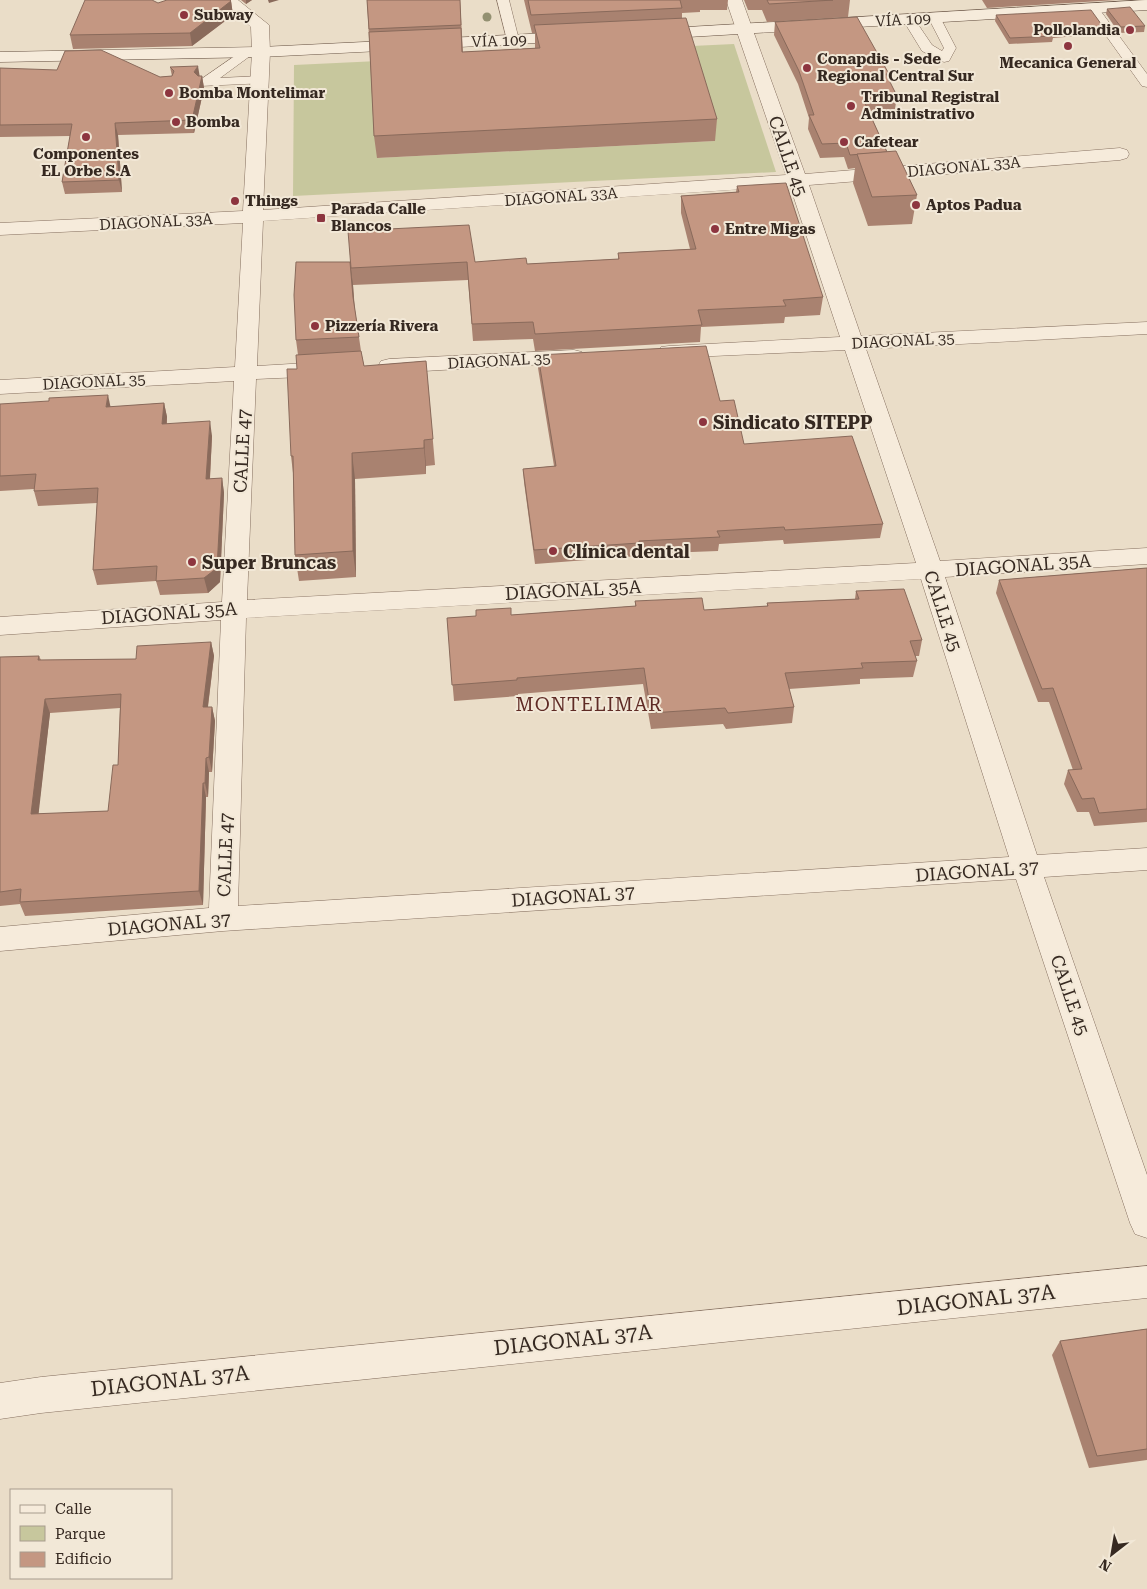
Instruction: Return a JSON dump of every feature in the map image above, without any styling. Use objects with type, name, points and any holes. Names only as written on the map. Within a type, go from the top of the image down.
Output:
[{"type":"street","name":"CALLE 47","points":[[223,919],[234,608],[247,373],[259,80],[253,52],[260,25],[226,0]]},
{"type":"street","name":"CALLE 45","points":[[734,0],[746,30],[796,182],[930,571],[1027,868],[1147,1223]]},
{"type":"street","name":"VÍA 109","points":[[632,35],[935,19],[1147,5]]},
{"type":"street","name":"VÍA 109","points":[[0,58],[253,52],[585,37]]},
{"type":"street","name":"DIAGONAL 33A","points":[[0,228],[252,217],[796,182],[1120,154]]},
{"type":"street","name":"DIAGONAL 35","points":[[644,354],[1147,328]]},
{"type":"street","name":"DIAGONAL 35","points":[[0,387],[595,356]]},
{"type":"street","name":"DIAGONAL 35A","points":[[0,626],[234,608],[930,571],[1147,556]]},
{"type":"street","name":"DIAGONAL 37","points":[[0,939],[223,919],[1147,859]]},
{"type":"street","name":"DIAGONAL 37A","points":[[0,1401],[41,1394],[1147,1282]]},
{"type":"lane","points":[[503,0],[513,40]]},
{"type":"lane","points":[[1093,9],[1147,83]]},
{"type":"lane","points":[[909,20],[927,48],[944,58],[950,48],[935,19]]},
{"type":"lane","points":[[253,52],[205,83],[259,80]]},
{"type":"lane","points":[[104,56],[132,68]]},
{"type":"green space","points":[[734,44],[776,172],[293,196],[294,65]],"holes":[[[692,63],[715,141],[377,158]]]},
{"type":"building","points":[[85,0],[152,0],[158,3],[167,0],[231,1],[190,33],[70,35]]},
{"type":"building","points":[[367,0],[460,0],[461,25],[369,29]]},
{"type":"building","points":[[528,0],[680,0],[682,8],[531,15]]},
{"type":"building","points":[[767,0],[833,0],[769,4]]},
{"type":"building","points":[[1130,7],[1145,26],[1121,27],[1107,9]]},
{"type":"building","points":[[1091,10],[1104,28],[1051,32],[1054,36],[1010,38],[996,15]]},
{"type":"building","points":[[857,17],[889,74],[886,74],[897,96],[863,99],[887,152],[850,155],[846,143],[822,144],[809,115],[814,115],[799,71],[775,22]]},
{"type":"building","points":[[686,18],[717,119],[374,136],[369,32],[461,28],[462,52],[540,48],[534,25]]},
{"type":"building","points":[[101,50],[160,77],[172,76],[174,71],[170,67],[198,66],[194,72],[198,76],[202,76],[192,120],[115,123],[119,180],[62,182],[72,124],[0,125],[0,68],[57,70],[65,51]]},
{"type":"building","points":[[896,151],[917,195],[872,197],[857,154]]},
{"type":"building","points":[[786,183],[823,297],[783,300],[786,306],[698,310],[702,325],[535,334],[533,322],[472,324],[467,262],[351,268],[348,231],[469,225],[475,262],[526,258],[527,264],[619,259],[618,253],[696,249],[681,196],[739,192],[737,186]]},
{"type":"building","points":[[296,262],[350,262],[359,337],[296,340],[294,295]]},
{"type":"building","points":[[706,346],[720,401],[734,400],[744,444],[852,436],[883,524],[785,530],[784,527],[717,531],[720,537],[639,541],[639,543],[534,550],[523,469],[556,466],[538,355]]},
{"type":"building","points":[[361,351],[364,366],[426,361],[433,439],[424,440],[424,448],[352,453],[353,551],[295,555],[293,456],[291,456],[287,369],[297,369],[296,355]]},
{"type":"building","points":[[108,395],[106,407],[164,403],[162,424],[210,421],[206,479],[222,478],[217,568],[204,578],[156,581],[157,566],[93,570],[98,488],[34,491],[36,474],[0,476],[0,404],[49,401],[49,398]]},
{"type":"building","points":[[1147,568],[1147,809],[1099,813],[1094,798],[1082,799],[1068,770],[1082,769],[1053,688],[1042,689],[999,580]]},
{"type":"building","points":[[904,589],[922,640],[910,641],[917,661],[861,663],[863,668],[785,673],[794,707],[728,713],[725,708],[651,713],[644,668],[452,685],[447,618],[476,616],[476,610],[511,608],[511,615],[636,606],[635,601],[702,598],[704,610],[768,606],[767,603],[859,599],[856,591]]},
{"type":"building","points":[[211,642],[203,707],[212,707],[209,757],[206,758],[205,783],[203,783],[199,891],[20,902],[21,889],[0,892],[0,657],[39,656],[38,660],[136,659],[137,646]],"holes":[[[121,694],[118,765],[113,765],[108,811],[31,814],[45,699]]]},
{"type":"building","points":[[1147,1329],[1147,1449],[1097,1456],[1060,1341]]},
{"type":"place","name":"Subway","points":[[184,15]]},
{"type":"place","name":"Pollolandia","points":[[1130,30]]},
{"type":"place","name":"Mecanica General","points":[[1068,46]]},
{"type":"place","name":"Conapdis - Sede Regional Central Sur","points":[[807,68]]},
{"type":"place","name":"Bomba Montelimar","points":[[169,93]]},
{"type":"place","name":"Tribunal Registral Administrativo","points":[[851,106]]},
{"type":"place","name":"Bomba","points":[[176,122]]},
{"type":"place","name":"Componentes EL Orbe S.A","points":[[86,137]]},
{"type":"place","name":"Cafetear","points":[[844,142]]},
{"type":"place","name":"Things","points":[[235,201]]},
{"type":"place","name":"Aptos Padua","points":[[916,205]]},
{"type":"place","name":"Parada Calle Blancos","points":[[321,218]]},
{"type":"place","name":"Entre Migas","points":[[715,229]]},
{"type":"place","name":"Pizzería Rivera","points":[[315,326]]},
{"type":"place","name":"Sindicato SITEPP","points":[[703,422]]},
{"type":"place","name":"Clínica dental","points":[[553,551]]},
{"type":"place","name":"Super Bruncas","points":[[192,562]]},
{"type":"district","name":"MONTELIMAR","points":[[589,704]]}]
